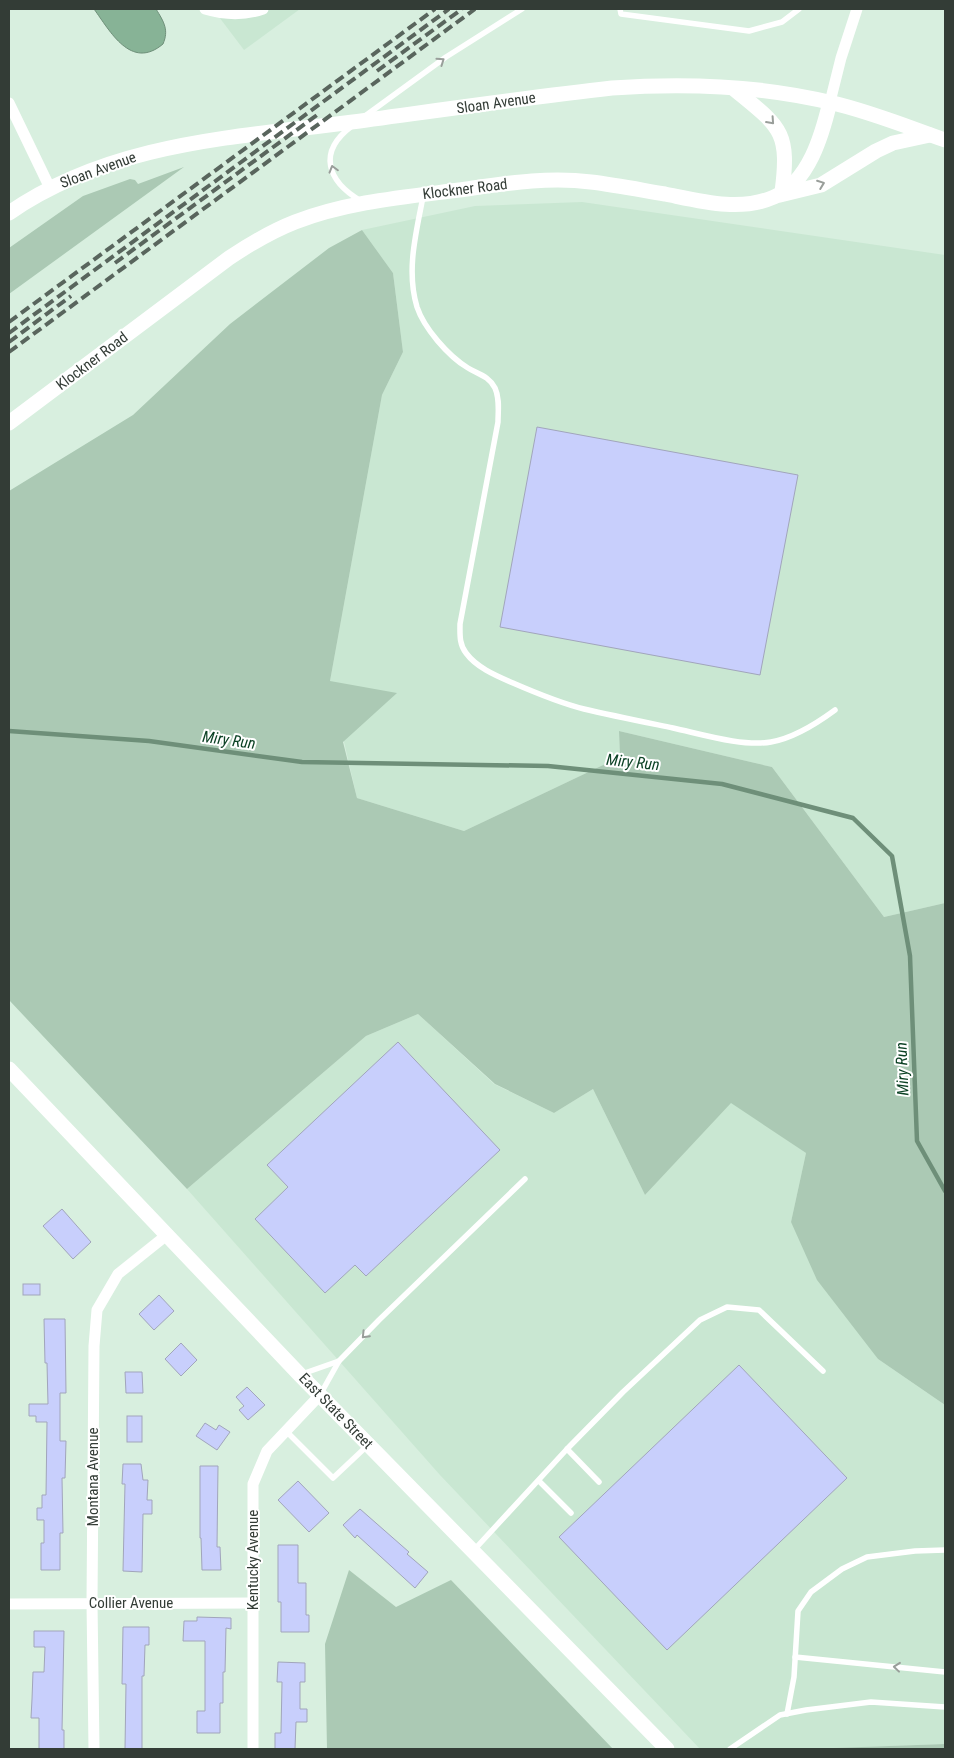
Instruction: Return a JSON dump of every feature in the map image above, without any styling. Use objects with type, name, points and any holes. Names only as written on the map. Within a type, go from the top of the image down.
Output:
[{"type":"main road","name":"Sloan Avenue","points":[[9,213],[50,188],[84,172],[130,156],[190,144],[551,95],[637,86],[734,89],[830,102],[945,140]]},
{"type":"main road","points":[[734,89],[769,118],[780,133],[784,144],[785,156],[778,194]]},
{"type":"main road","points":[[778,194],[802,173],[813,154],[822,134],[830,102]]},
{"type":"main road","name":"Klockner Road","points":[[9,422],[211,271],[255,241],[302,219],[335,209],[423,194],[558,180],[603,183],[724,204],[751,202],[820,185],[886,146],[930,135]]},
{"type":"main road","name":"East State Street","points":[[9,1069],[320,1395],[667,1749]]},
{"type":"street","points":[[206,9],[234,15],[263,9]]},
{"type":"street","points":[[830,102],[841,58],[857,9]]},
{"type":"street","points":[[9,102],[50,188]]},
{"type":"street","name":"Montana Avenue","points":[[94,1749],[92,1603],[94,1346],[97,1310],[118,1274],[168,1234]]},
{"type":"street","name":"Kentucky Avenue","points":[[253,1749],[253,1484],[267,1451],[320,1395]]},
{"type":"street","name":"Collier Avenue","points":[[9,1604],[253,1604]]},
{"type":"lane","points":[[365,203],[348,193],[332,173],[331,156],[340,136],[446,57],[522,9]]},
{"type":"lane","points":[[620,9],[621,14],[749,31],[782,22],[799,9]]},
{"type":"lane","points":[[423,194],[412,264],[412,285],[418,308],[428,327],[444,348],[467,368],[486,377],[495,388],[498,402],[498,422],[460,624],[460,641],[466,653],[479,666],[497,676],[582,708],[717,737],[750,742],[770,742],[794,734],[820,721],[834,710]]},
{"type":"lane","points":[[320,1395],[340,1361],[399,1300],[525,1179]]},
{"type":"lane","points":[[473,1551],[623,1392],[700,1320],[727,1307],[759,1310],[822,1371]]},
{"type":"lane","points":[[300,1374],[340,1361]]},
{"type":"lane","points":[[286,1431],[333,1478],[368,1444]]},
{"type":"lane","points":[[567,1450],[599,1482]]},
{"type":"lane","points":[[539,1481],[571,1512]]},
{"type":"lane","points":[[787,1714],[794,1677],[798,1611],[811,1592],[842,1569],[867,1557],[915,1551],[945,1550]]},
{"type":"lane","points":[[795,1656],[945,1672]]},
{"type":"lane","points":[[730,1749],[780,1716],[806,1710],[871,1702],[945,1707]]},
{"type":"shaded area","points":[[94,9],[156,9],[166,30],[163,44],[152,51],[141,53],[131,51],[114,37]]},
{"type":"shaded area","points":[[213,9],[300,9],[244,50]]},
{"type":"shaded area","points":[[184,167],[9,294],[9,248],[83,196],[130,179],[135,180],[138,184]]},
{"type":"shaded area","points":[[582,202],[945,255],[945,903],[884,917],[772,767],[619,731],[620,757],[464,831],[357,798],[330,681],[382,395],[403,352],[393,273],[362,230],[475,206]]},
{"type":"shaded area","points":[[362,230],[393,273],[403,352],[382,395],[330,681],[397,693],[343,742],[357,798],[464,831],[620,757],[619,731],[772,767],[884,917],[945,903],[945,1405],[878,1359],[817,1280],[791,1222],[806,1153],[731,1103],[645,1195],[593,1089],[554,1113],[495,1084],[418,1014],[366,1036],[187,1189],[9,1000],[9,491],[133,415],[230,324],[329,248]]},
{"type":"shaded area","points":[[418,1014],[494,1084],[554,1113],[593,1089],[645,1195],[731,1102],[806,1153],[791,1222],[878,1359],[945,1405],[945,1744],[806,1749],[700,1749],[440,1475],[187,1189],[366,1036]]},
{"type":"shaded area","points":[[349,1570],[396,1607],[451,1580],[613,1749],[327,1749],[325,1644]]},
{"type":"shaded area","points":[[945,1744],[945,1749],[806,1749]]},
{"type":"building","points":[[537,427],[798,475],[760,675],[500,627]]},
{"type":"building","points":[[398,1042],[500,1150],[366,1276],[355,1265],[325,1293],[255,1219],[288,1187],[267,1165]]},
{"type":"building","points":[[62,1209],[91,1242],[73,1259],[43,1226]]},
{"type":"building","points":[[23,1284],[40,1284],[40,1295],[23,1295]]},
{"type":"building","points":[[159,1295],[174,1311],[154,1330],[139,1314]]},
{"type":"building","points":[[44,1319],[65,1319],[66,1393],[60,1393],[60,1441],[66,1441],[65,1478],[62,1478],[63,1533],[60,1533],[60,1570],[41,1570],[41,1543],[44,1543],[44,1520],[37,1520],[37,1508],[42,1508],[42,1495],[46,1495],[47,1422],[36,1422],[36,1416],[29,1416],[29,1404],[48,1404]]},
{"type":"building","points":[[181,1343],[197,1360],[181,1376],[165,1359]]},
{"type":"building","points":[[739,1365],[847,1478],[667,1650],[559,1537]]},
{"type":"building","points":[[125,1372],[142,1372],[143,1393],[126,1393]]},
{"type":"building","points":[[247,1387],[265,1405],[248,1420],[239,1410],[244,1406],[236,1397]]},
{"type":"building","points":[[127,1416],[142,1416],[142,1442],[127,1442]]},
{"type":"building","points":[[205,1423],[216,1430],[219,1425],[230,1432],[217,1450],[196,1436]]},
{"type":"building","points":[[123,1464],[141,1464],[143,1480],[148,1480],[147,1500],[152,1500],[152,1514],[143,1514],[142,1572],[123,1571],[125,1484],[122,1484]]},
{"type":"building","points":[[200,1466],[218,1466],[217,1547],[220,1547],[221,1570],[202,1570]]},
{"type":"building","points":[[298,1481],[329,1513],[309,1532],[278,1500]]},
{"type":"building","points":[[360,1509],[409,1552],[407,1554],[428,1572],[415,1588],[357,1535],[355,1538],[343,1525]]},
{"type":"building","points":[[278,1545],[298,1545],[298,1583],[306,1583],[306,1615],[309,1615],[309,1632],[281,1632],[281,1602],[278,1602]]},
{"type":"building","points":[[197,1617],[231,1618],[231,1629],[226,1628],[223,1703],[220,1703],[220,1733],[197,1733],[197,1711],[205,1711],[205,1641],[183,1641],[184,1621],[197,1621]]},
{"type":"building","points":[[123,1627],[149,1627],[149,1645],[145,1645],[144,1676],[142,1676],[142,1749],[125,1749],[126,1684],[122,1684]]},
{"type":"building","points":[[34,1631],[64,1631],[62,1730],[64,1730],[64,1749],[39,1749],[39,1718],[31,1718],[33,1672],[44,1672],[45,1647],[34,1647]]},
{"type":"building","points":[[278,1662],[305,1663],[305,1682],[300,1682],[300,1709],[307,1709],[307,1722],[296,1722],[295,1749],[275,1749],[275,1733],[281,1733],[282,1682],[277,1682]]},
{"type":"waterway","name":"Miry Run","points":[[9,731],[149,741],[302,762],[548,766],[722,784],[853,818],[892,856],[910,956],[917,1141],[945,1191]]},
{"type":"railway","points":[[9,322],[435,9]]},
{"type":"railway","points":[[9,333],[449,9]]},
{"type":"railway","points":[[377,71],[462,9]]},
{"type":"railway","points":[[9,352],[475,9]]},
{"type":"railway","points":[[115,263],[317,115]]},
{"type":"railway","points":[[9,342],[71,296]]}]
